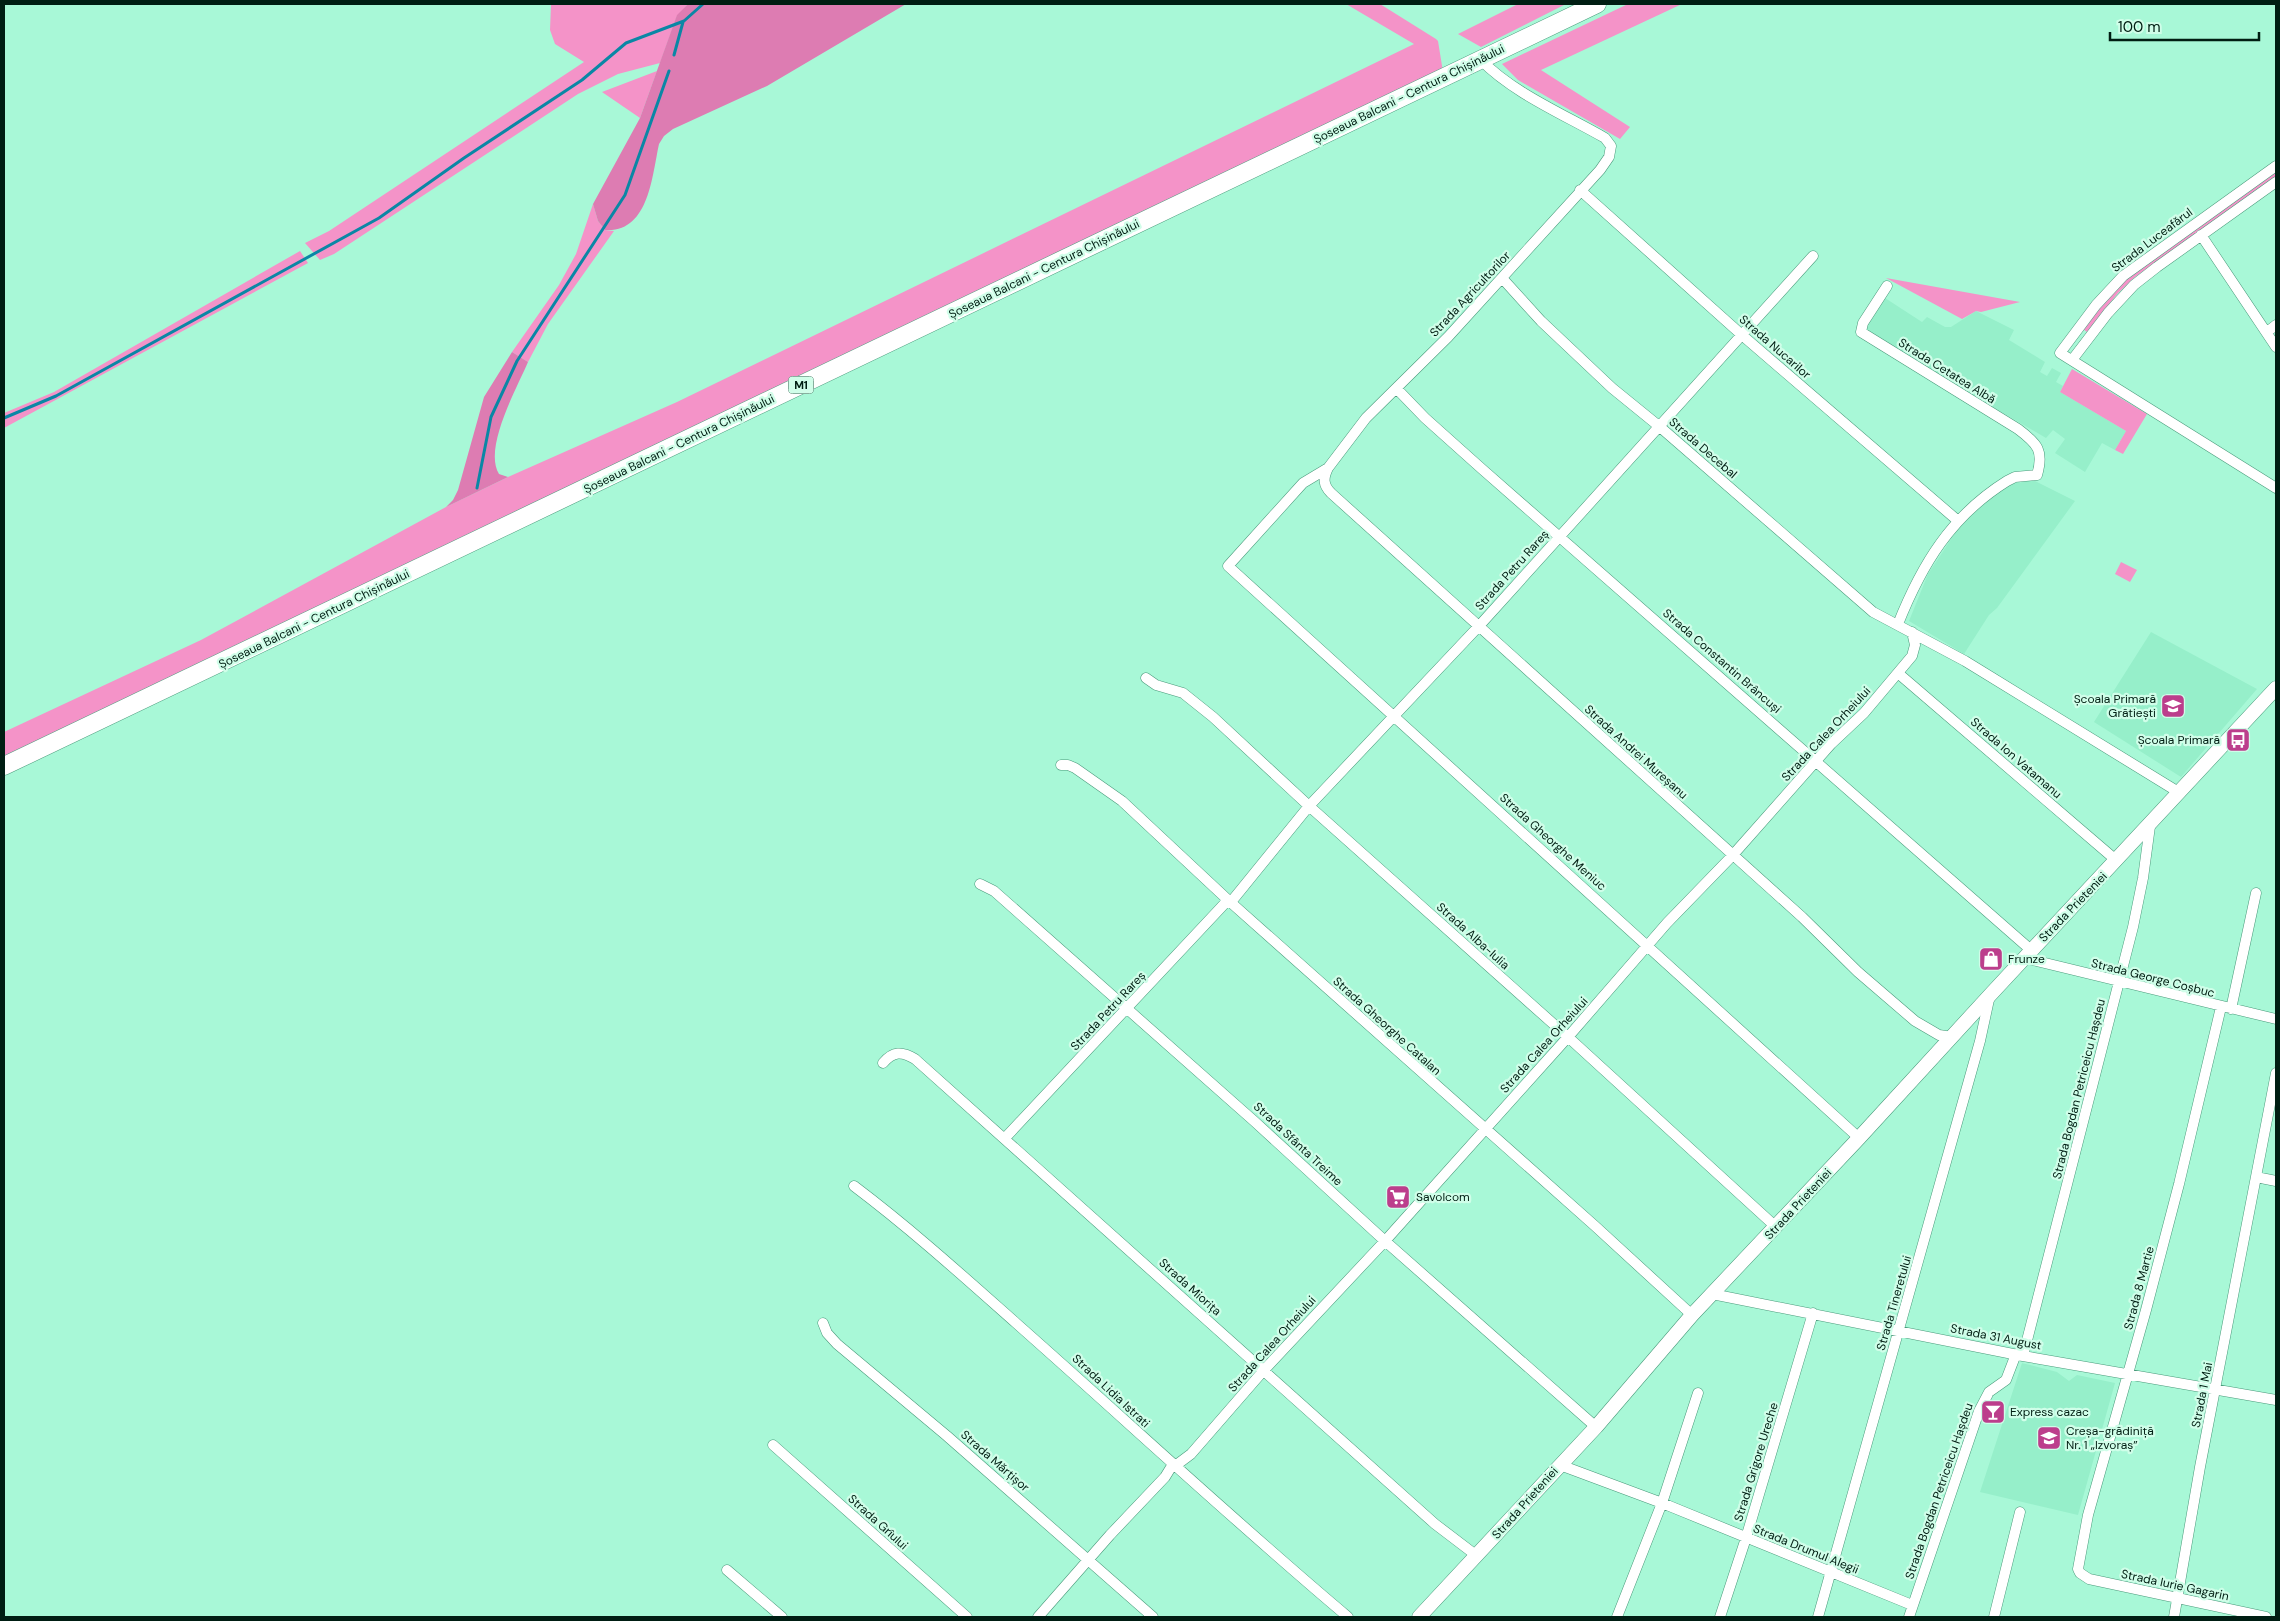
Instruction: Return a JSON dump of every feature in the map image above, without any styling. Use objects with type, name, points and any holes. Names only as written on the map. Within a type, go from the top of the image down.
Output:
[{"type":"highway","name":"Șoseaua Balcani - Centura Chișinăului","points":[[4,766],[1597,4]]},
{"type":"street","name":"Strada Agricultorilor","points":[[1228,566],[1304,483],[1328,468],[1366,418],[1397,389],[1502,278],[1600,170],[1609,157],[1611,146],[1605,138],[1514,86],[1493,72],[1481,60]]},
{"type":"street","name":"Strada Luceafărul","points":[[2276,166],[2123,276],[2096,305],[2060,353],[2072,360],[2108,313],[2134,285],[2276,182]]},
{"type":"street","name":"Strada Nucarilor","points":[[1580,190],[1742,336],[1957,520]]},
{"type":"street","points":[[2201,235],[2276,348]]},
{"type":"street","name":"Strada Petru Rareș","points":[[1005,1138],[1127,1010],[1190,938],[1229,901],[1309,806],[1479,626],[1813,256]]},
{"type":"street","name":"Strada Decebal","points":[[1502,278],[1517,296],[1592,370],[1660,427],[1838,584],[1873,612],[1898,624]]},
{"type":"street","name":"Strada Cetatea Albă","points":[[1887,286],[1863,323],[1861,332],[2033,440],[2038,449],[2041,461],[2037,475],[2026,475],[2007,481],[1957,520]]},
{"type":"street","points":[[2267,332],[2276,325]]},
{"type":"street","points":[[2072,360],[2276,488]]},
{"type":"street","name":"Strada Constantin Brâncuși","points":[[1397,389],[1425,418],[1817,761],[2028,954]]},
{"type":"street","name":"Strada Andrei Mureșanu","points":[[1328,468],[1324,481],[1326,488],[1732,856],[1802,917],[1858,972],[1915,1021],[1939,1035],[1952,1038]]},
{"type":"street","points":[[1957,520],[1921,574],[1898,624],[2002,683],[2180,793]]},
{"type":"street","name":"Strada Gheorghe Meniuc","points":[[1228,566],[1859,1138]]},
{"type":"street","name":"Strada Calea Orheiului","points":[[1038,1617],[1166,1477],[1174,1465],[1191,1454],[1264,1370],[1385,1241],[1647,946],[1732,856],[1836,738],[1864,713],[1899,674],[1912,656],[1915,645],[1912,632]]},
{"type":"street","name":"Strada Ion Vatamanu","points":[[1899,674],[2116,861]]},
{"type":"street","name":"Strada Alba-Iulia","points":[[1146,678],[1156,685],[1183,693],[1214,718],[1776,1227]]},
{"type":"street","name":"Strada Prieteniei","points":[[1419,1617],[1596,1427],[1692,1315],[1859,1138],[2028,954],[2150,826],[2276,688]]},
{"type":"street","name":"Strada Gheorghe Catalan","points":[[1061,765],[1075,768],[1122,801],[1229,901],[1602,1232],[1692,1315]]},
{"type":"street","name":"Strada Bogdan Petriceicu Hașdeu","points":[[1908,1617],[1979,1411],[1989,1392],[2006,1380],[2020,1355],[2119,981],[2143,878],[2150,826]]},
{"type":"street","name":"Strada Sfânta Treime","points":[[980,884],[994,891],[1596,1427]]},
{"type":"street","name":"Strada 8 Martie","points":[[2080,1573],[2078,1564],[2088,1515],[2128,1373],[2256,893]]},
{"type":"street","name":"Strada George Coșbuc","points":[[2028,954],[2119,981],[2276,1019]]},
{"type":"street","name":"Strada Tineretului","points":[[1818,1617],[1832,1573],[1980,1041],[1991,994]]},
{"type":"street","name":"Strada Miorița","points":[[883,1062],[893,1053],[902,1053],[915,1058],[1435,1524],[1477,1556]]},
{"type":"street","name":"Strada 1 Mai","points":[[2174,1617],[2276,1073]]},
{"type":"street","points":[[2256,1177],[2276,1181]]},
{"type":"street","name":"Strada Lidia Istrati","points":[[854,1186],[956,1270],[1088,1385],[1275,1556],[1348,1617]]},
{"type":"street","name":"Strada 31 August","points":[[1712,1294],[2020,1355],[2276,1400]]},
{"type":"street","name":"Strada Grigore Ureche","points":[[1720,1617],[1746,1538],[1813,1313]]},
{"type":"street","name":"Strada Mărțișor","points":[[823,1323],[827,1334],[836,1344],[884,1382],[1152,1617]]},
{"type":"street","points":[[1617,1617],[1662,1503],[1698,1393]]},
{"type":"street","name":"Strada Grîului","points":[[773,1445],[967,1617]]},
{"type":"street","name":"Strada Drumul Alegii","points":[[1560,1465],[1662,1503],[1912,1605]]},
{"type":"street","points":[[1994,1617],[2020,1512]]},
{"type":"street","points":[[727,1570],[782,1617]]},
{"type":"street","name":"Strada Iurie Gagarin","points":[[2080,1573],[2089,1579],[2266,1617]]},
{"type":"shaded area","points":[[551,4],[688,4],[677,16],[660,63],[618,74],[578,94],[334,254],[320,260],[305,243],[329,231],[584,62],[555,44],[550,30]]},
{"type":"shaded area","points":[[688,4],[906,4],[767,86],[673,129],[664,136],[659,144],[650,186],[640,213],[631,222],[620,228],[605,230],[598,221],[593,204],[640,118],[677,15]]},
{"type":"shaded area","points":[[1346,4],[1380,4],[1436,39],[1438,41],[1443,72],[4,760],[4,732],[201,640],[446,507],[508,477],[677,402],[1414,44]]},
{"type":"shaded area","points":[[1518,4],[1566,4],[1481,47],[1458,34]]},
{"type":"shaded area","points":[[1628,4],[1682,4],[1541,70],[1630,127],[1620,139],[1518,80],[1502,64]]},
{"type":"shaded area","points":[[657,71],[640,118],[602,92]]},
{"type":"shaded area","points":[[2276,172],[2276,177],[2135,277],[2118,293],[2087,332],[2083,329],[2115,290],[2145,263]]},
{"type":"shaded area","points":[[593,204],[598,221],[605,230],[614,231],[548,324],[528,362],[512,352],[559,285],[576,254]]},
{"type":"shaded area","points":[[300,251],[308,263],[4,428],[4,413],[54,392]]},
{"type":"shaded area","points":[[1886,278],[2020,302],[1981,312],[1976,311],[1962,319]]},
{"type":"shaded area","points":[[1885,298],[1922,322],[1927,317],[1945,327],[1951,327],[1976,311],[2014,330],[2009,340],[2045,362],[2040,372],[2047,376],[2052,368],[2061,373],[2056,382],[2063,386],[2060,392],[2126,431],[2115,450],[2102,443],[2085,472],[2055,453],[2065,439],[2053,430],[2046,438],[1922,366],[1865,329]]},
{"type":"shaded area","points":[[512,352],[528,362],[503,418],[495,449],[495,463],[499,474],[508,477],[446,507],[453,500],[458,490],[484,397]]},
{"type":"shaded area","points":[[2072,369],[2147,414],[2123,454],[2115,450],[2126,431],[2060,392]]},
{"type":"shaded area","points":[[2033,480],[2075,501],[1997,608],[1989,615],[1964,654],[1909,621],[1928,574],[1959,527],[1977,508],[2006,485]]},
{"type":"shaded area","points":[[2121,562],[2137,570],[2130,582],[2115,574]]},
{"type":"shaded area","name":"Școala Primară Grătiești","points":[[2151,632],[2257,689],[2181,777],[2094,722]]},
{"type":"shaded area","name":"Creșa-grădiniță Nr. 1 „Izvoraș”","points":[[2022,1363],[2057,1372],[2069,1381],[2077,1375],[2115,1383],[2078,1515],[1980,1492]]},
{"type":"waterway","points":[[4,418],[56,396],[379,218],[464,158],[582,80],[626,43],[684,21],[703,4]]},
{"type":"waterway","points":[[674,55],[683,22]]},
{"type":"waterway","points":[[477,488],[491,417],[517,361],[625,195],[669,71]]},
{"type":"place","name":"Școala Primară Grătiești","points":[[2173,706]]},
{"type":"place","name":"Școala Primară","points":[[2238,740]]},
{"type":"place","name":"Frunze","points":[[1991,959]]},
{"type":"place","name":"Savolcom","points":[[1398,1197]]},
{"type":"place","name":"Express cazac","points":[[1993,1412]]},
{"type":"place","name":"Creșa-grădiniță Nr. 1 „Izvoraș”","points":[[2049,1438]]}]
